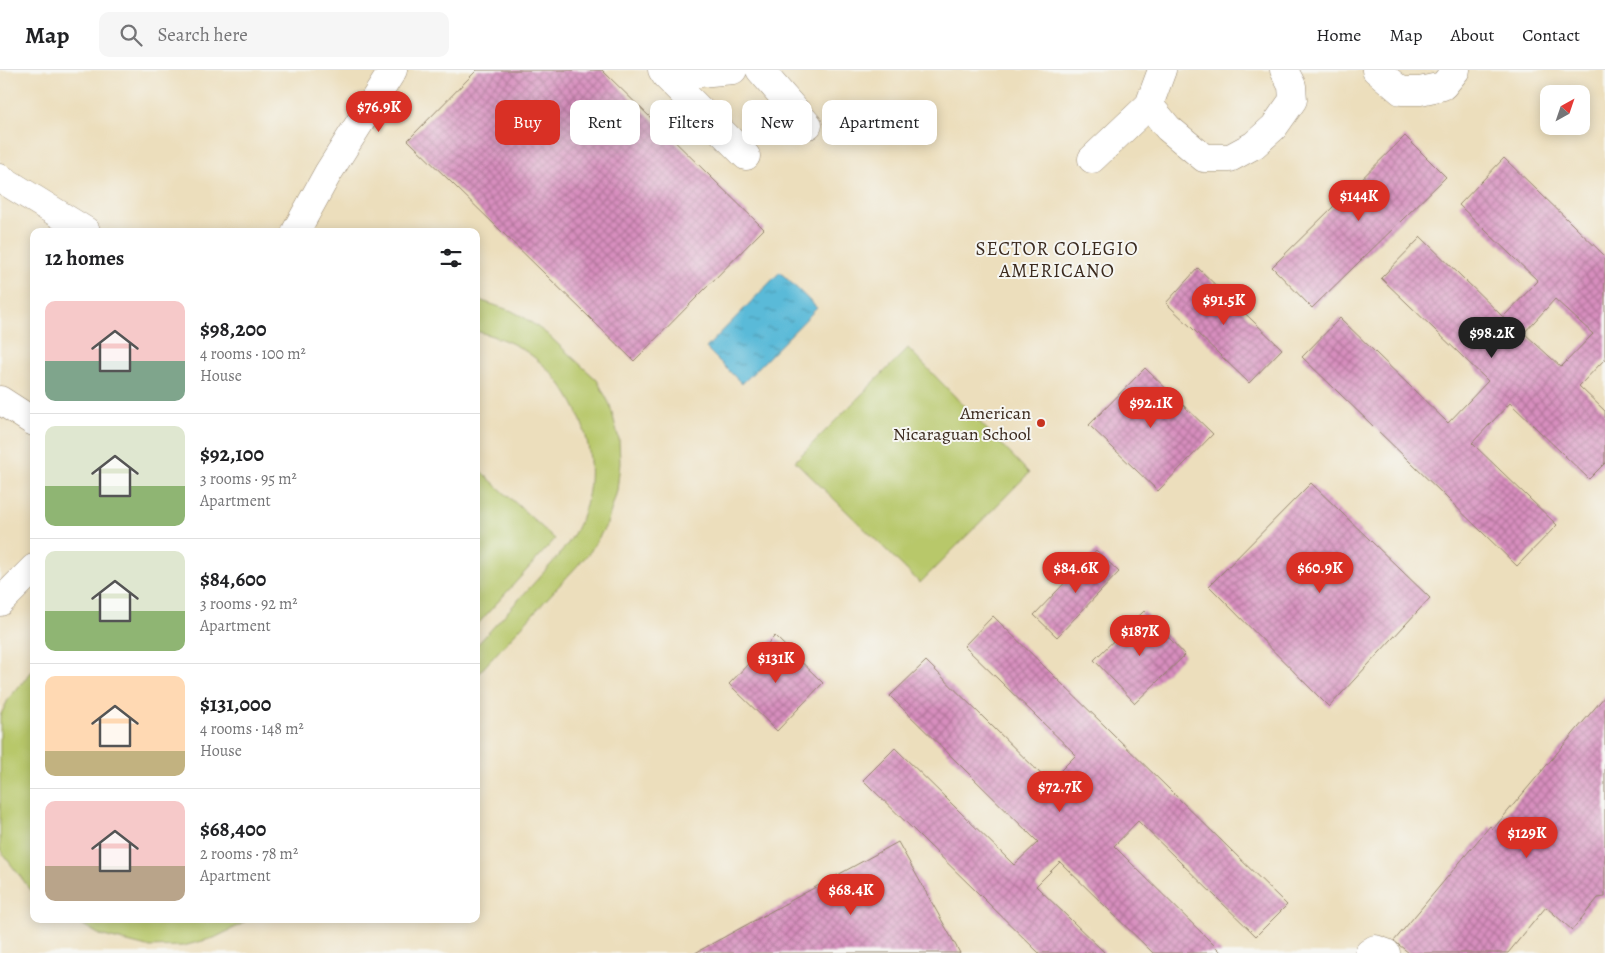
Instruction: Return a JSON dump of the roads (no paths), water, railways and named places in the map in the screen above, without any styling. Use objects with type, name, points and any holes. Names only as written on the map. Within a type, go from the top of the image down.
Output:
[{"type":"street","points":[[298,228],[328,174],[393,70]]},
{"type":"street","points":[[664,73],[732,70]]},
{"type":"street","points":[[760,70],[786,100]]},
{"type":"street","points":[[1092,159],[1149,105],[1162,70]]},
{"type":"street","points":[[1149,105],[1168,128],[1204,158],[1230,158],[1254,145],[1274,127],[1293,100],[1292,86],[1285,70]]},
{"type":"street","points":[[1376,70],[1401,91],[1420,91],[1443,86],[1456,70]]},
{"type":"street","points":[[664,73],[746,156]]},
{"type":"street","points":[[0,178],[81,228]]},
{"type":"street","points":[[0,400],[30,419]]},
{"type":"street","points":[[0,602],[30,572]]},
{"type":"street","points":[[1368,953],[1375,949],[1386,953]]},
{"type":"water","points":[[780,272],[817,308],[742,384],[706,348]]},
{"type":"place","name":"American Nicaraguan School","points":[[1041,423]]},
{"type":"district","name":"SECTOR COLEGIO AMERICANO","points":[[1057,260]]}]
